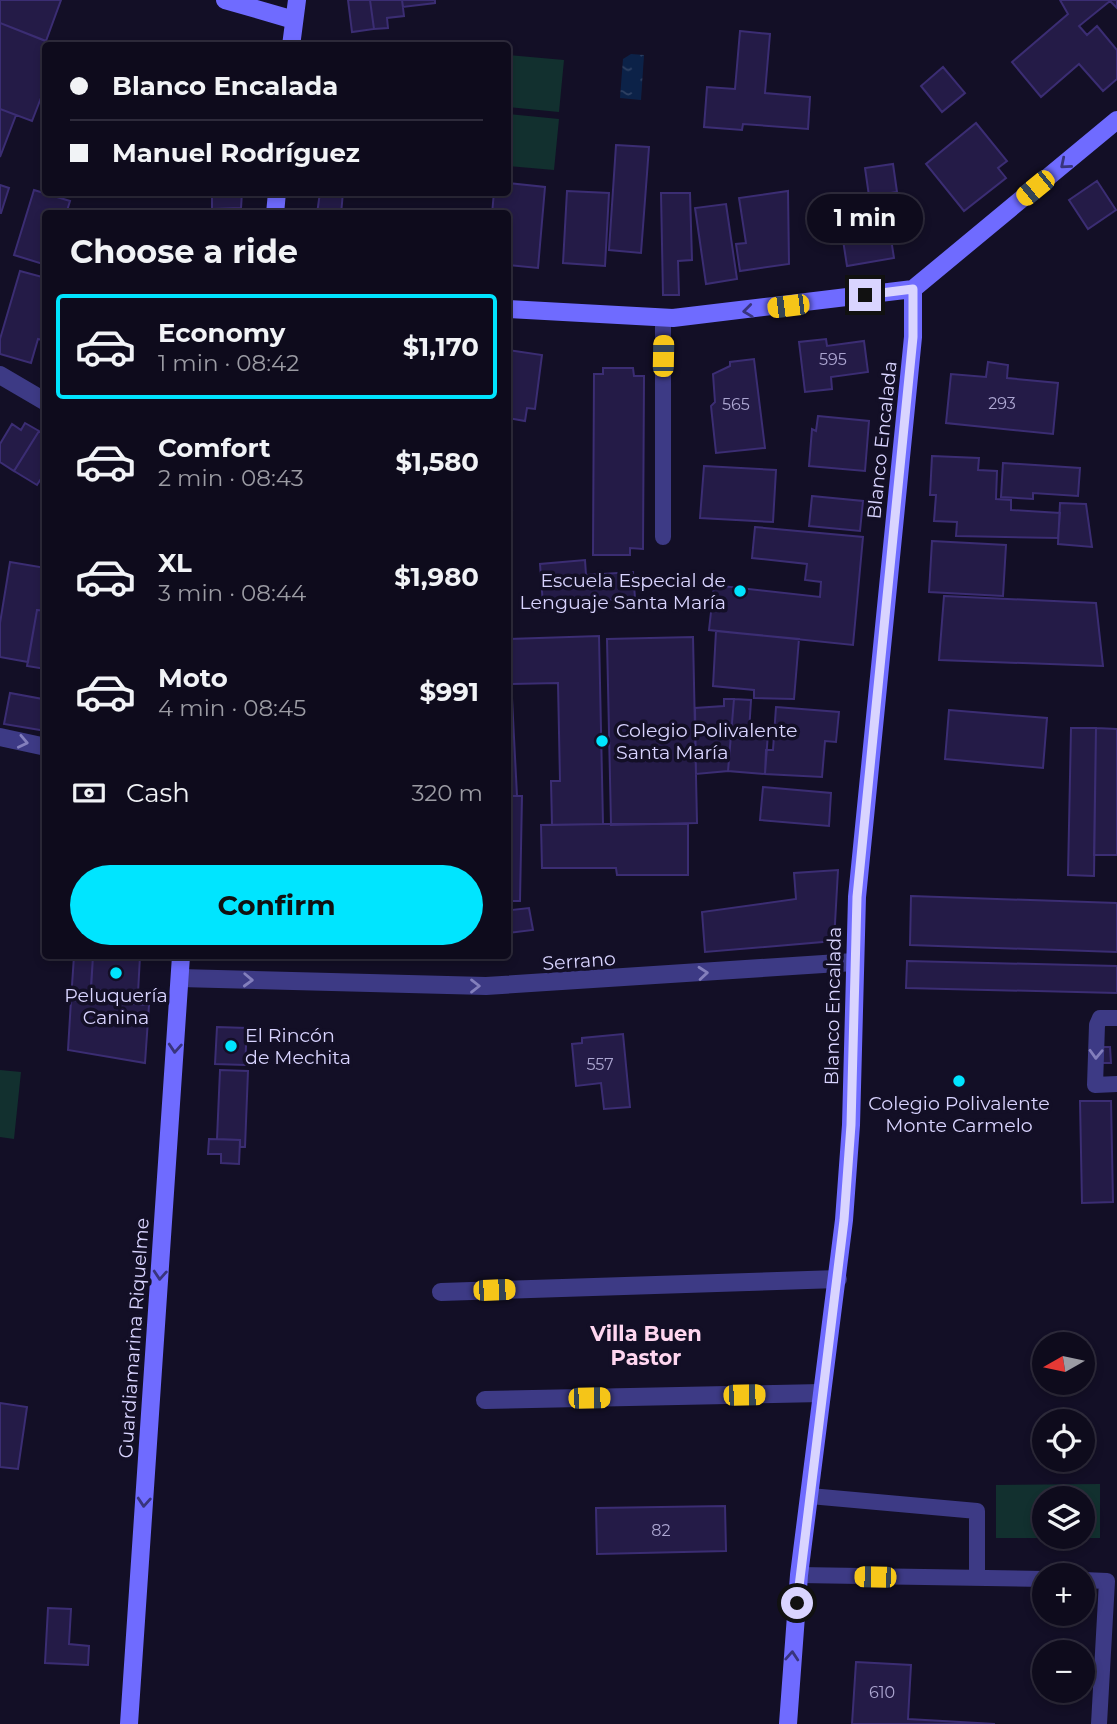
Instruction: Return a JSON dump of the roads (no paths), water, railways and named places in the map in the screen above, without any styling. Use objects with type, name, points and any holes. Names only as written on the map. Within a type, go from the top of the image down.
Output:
[{"type":"street","points":[[225,0],[294,20]]},
{"type":"street","points":[[291,42],[297,0]]},
{"type":"street","points":[[511,309],[663,318],[913,289],[1117,121]]},
{"type":"street","name":"Blanco Encalada","points":[[788,1724],[799,1576],[838,1279],[851,1125],[857,897],[913,337],[913,289]]},
{"type":"street","points":[[0,374],[42,400]]},
{"type":"street","points":[[0,737],[42,746]]},
{"type":"street","name":"Guardiamarina Riquelme","points":[[129,1724],[181,959]]},
{"type":"street","name":"Serrano","points":[[180,978],[486,986],[854,962]]},
{"type":"street","points":[[441,1292],[838,1279]]},
{"type":"street","points":[[485,1400],[822,1393]]},
{"type":"lane","points":[[663,318],[663,537]]},
{"type":"lane","points":[[1117,1018],[1100,1018],[1097,1025],[1095,1085],[1117,1084]]},
{"type":"lane","points":[[810,1496],[977,1511],[977,1578]]},
{"type":"lane","points":[[799,1576],[1032,1579]]},
{"type":"lane","points":[[1095,1580],[1107,1581],[1100,1724]]},
{"type":"water","points":[[631,54],[644,55],[641,100],[620,98],[623,59]]},
{"type":"place","name":"Escuela Especial de Lenguaje Santa María","points":[[740,591]]},
{"type":"place","name":"Colegio Polivalente Santa María","points":[[602,741]]},
{"type":"place","name":"Peluquería Canina","points":[[116,973]]},
{"type":"place","name":"El Rincón de Mechita","points":[[231,1046]]},
{"type":"place","name":"Colegio Polivalente Monte Carmelo","points":[[959,1081]]},
{"type":"district","name":"Villa Buen Pastor","points":[[646,1345]]}]
